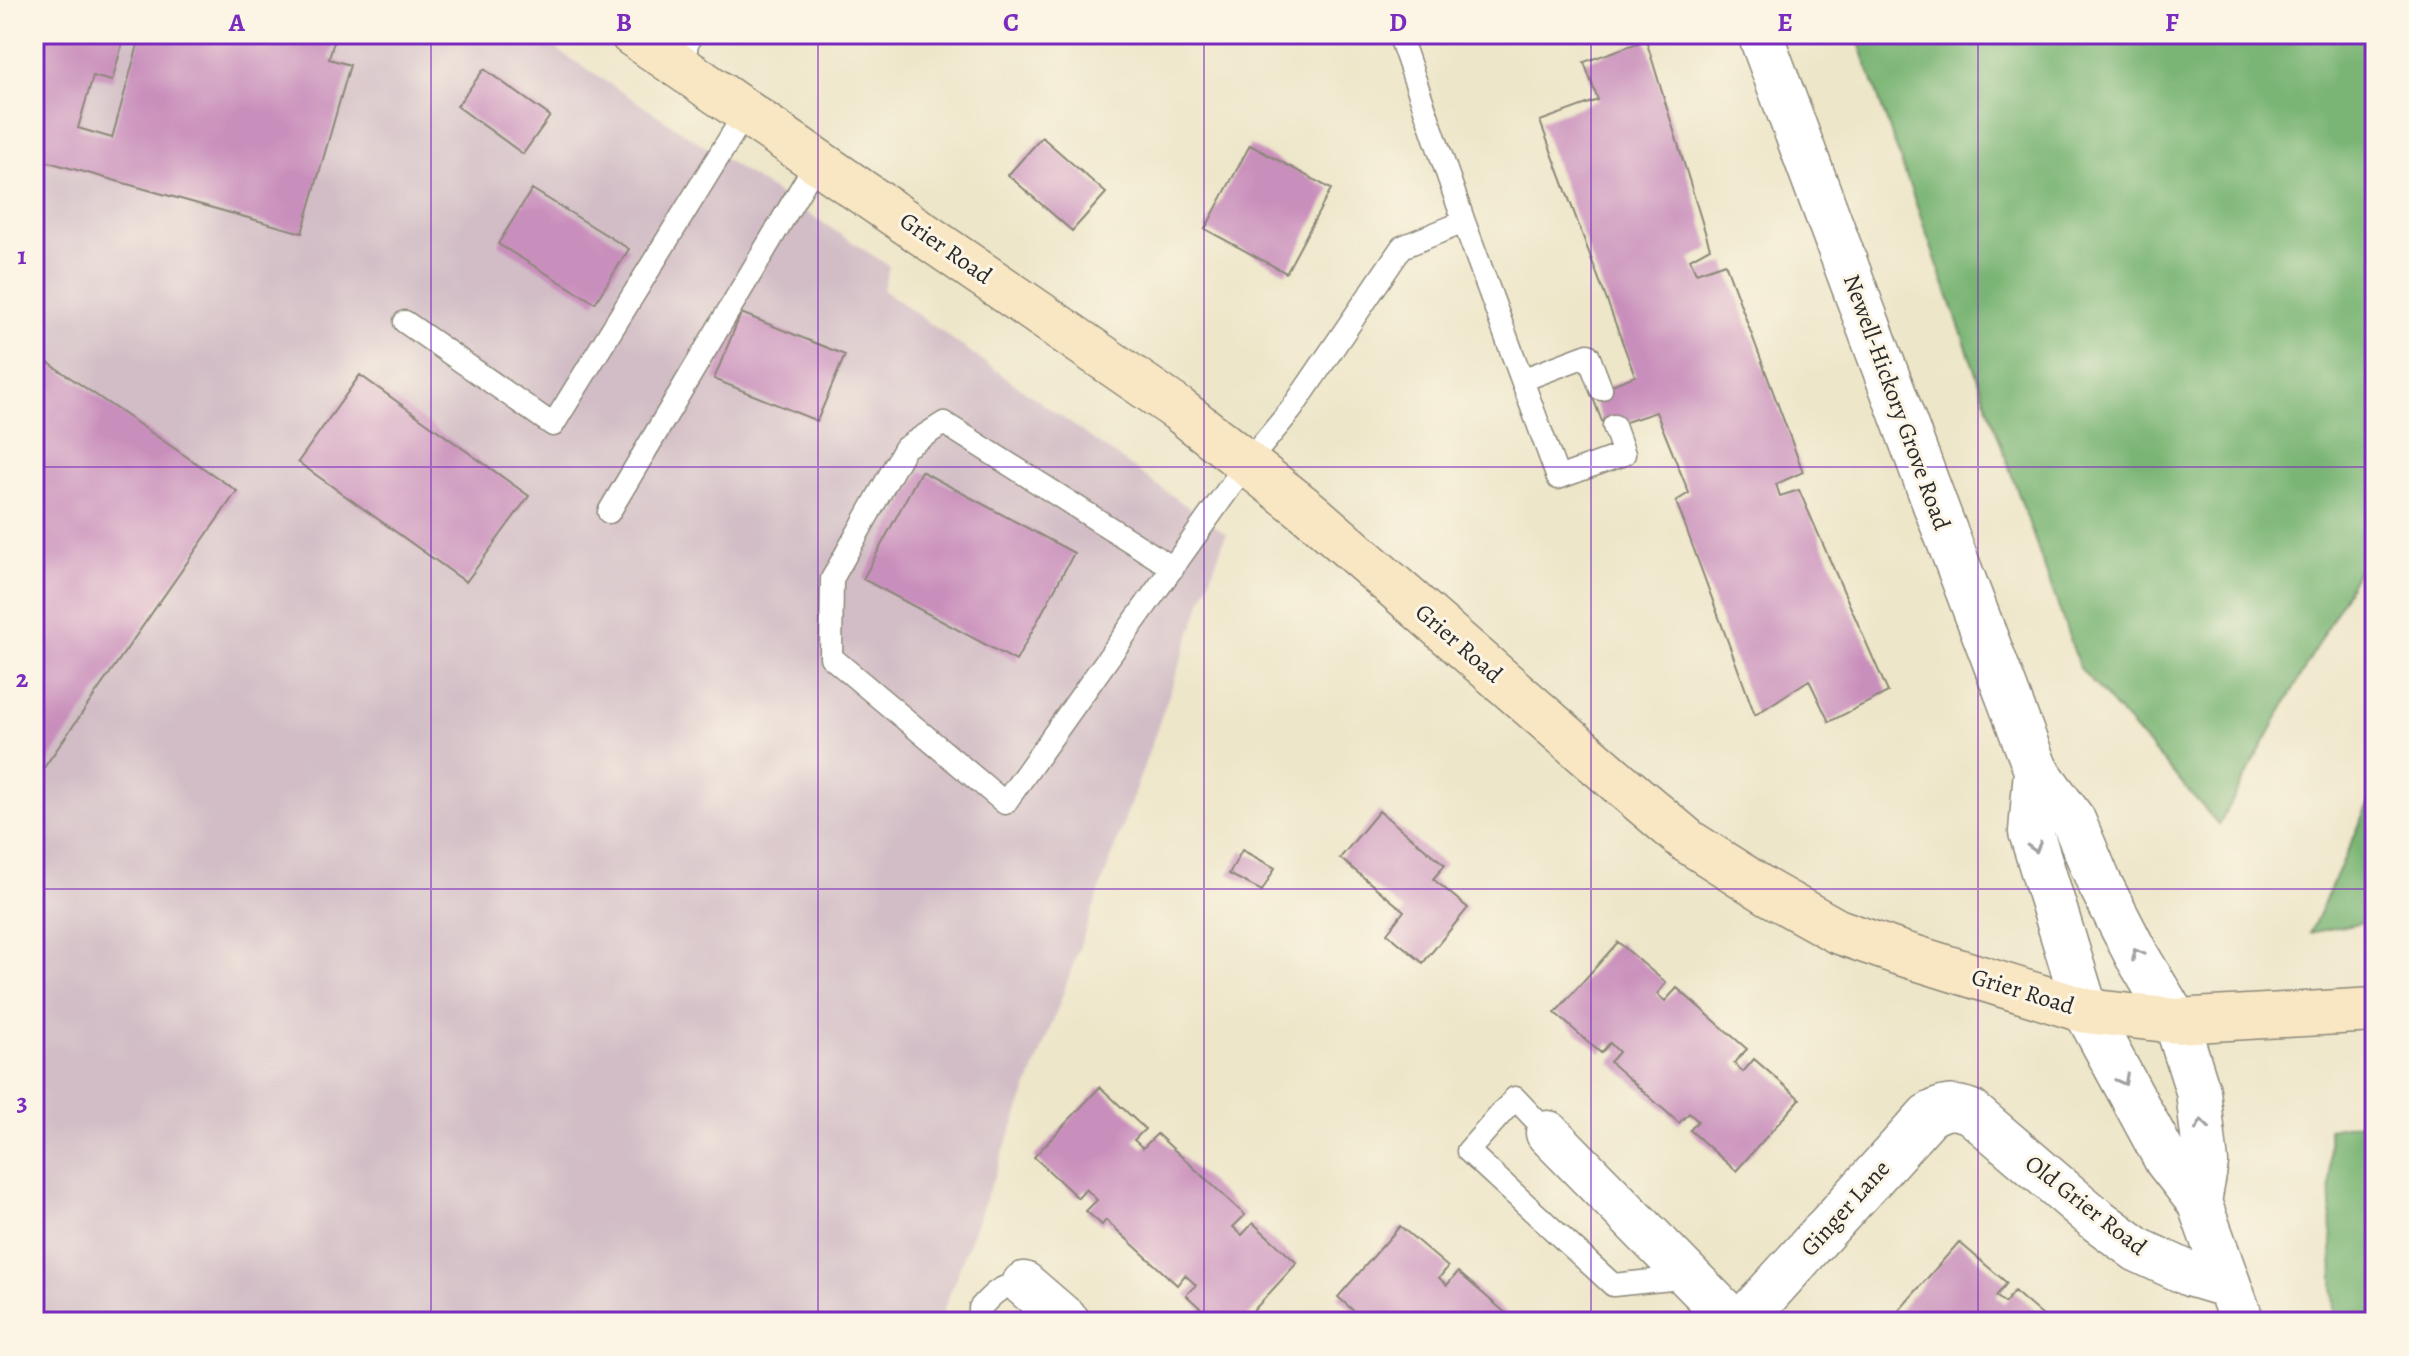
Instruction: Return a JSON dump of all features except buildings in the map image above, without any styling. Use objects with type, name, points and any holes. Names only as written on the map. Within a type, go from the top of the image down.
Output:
[{"type":"street","name":"Grier Road","points":[[632,34],[685,50],[746,112],[1178,409],[1310,513],[1689,842],[1769,893],[1837,931],[2086,1011],[2176,1021],[2375,1010]]},
{"type":"street","name":"Newell-Hickory Grove Road","points":[[1760,34],[2036,770],[2073,820],[2099,882],[2137,956],[2176,1021],[2199,1099],[2206,1163],[2199,1202]]},
{"type":"street","name":"Newell-Hickory Grove Road","points":[[2036,770],[2031,832],[2086,1011],[2167,1161],[2199,1202],[2235,1304]]},
{"type":"street","name":"Old Grier Road","points":[[1954,1106],[1971,1112],[2096,1219],[2138,1250],[2192,1275],[2235,1304]]},
{"type":"street","name":"Ginger Lane","points":[[1742,1322],[1928,1116],[1941,1108],[1954,1106]]},
{"type":"street","points":[[1548,1133],[1734,1322]]},
{"type":"street","points":[[1024,1284],[1068,1322]]},
{"type":"lane","points":[[1403,35],[1464,222],[1558,478],[1624,454],[1614,426]]},
{"type":"lane","points":[[405,322],[553,425],[746,112]]},
{"type":"lane","points":[[609,512],[818,160]]},
{"type":"lane","points":[[1173,568],[944,423],[905,448],[832,579],[831,657],[1005,803],[1173,568],[1247,463],[1291,410],[1402,247],[1464,222]]},
{"type":"lane","points":[[1522,380],[1588,355],[1601,389]]},
{"type":"lane","points":[[1548,1133],[1515,1098],[1468,1151],[1613,1285],[1690,1277]]},
{"type":"lane","points":[[980,1322],[980,1308],[994,1292],[1008,1284],[1024,1284]]},
{"type":"shaded area","points":[[34,34],[533,34],[889,266],[883,290],[1226,534],[1059,1005],[939,1322],[34,1322]]},
{"type":"green space","points":[[1856,34],[2375,34],[2375,540],[2219,825],[2080,668]]},
{"type":"green space","points":[[2375,791],[2375,920],[2310,933]]},
{"type":"green space","points":[[2375,1120],[2375,1322],[2334,1322],[2329,1129]]}]
